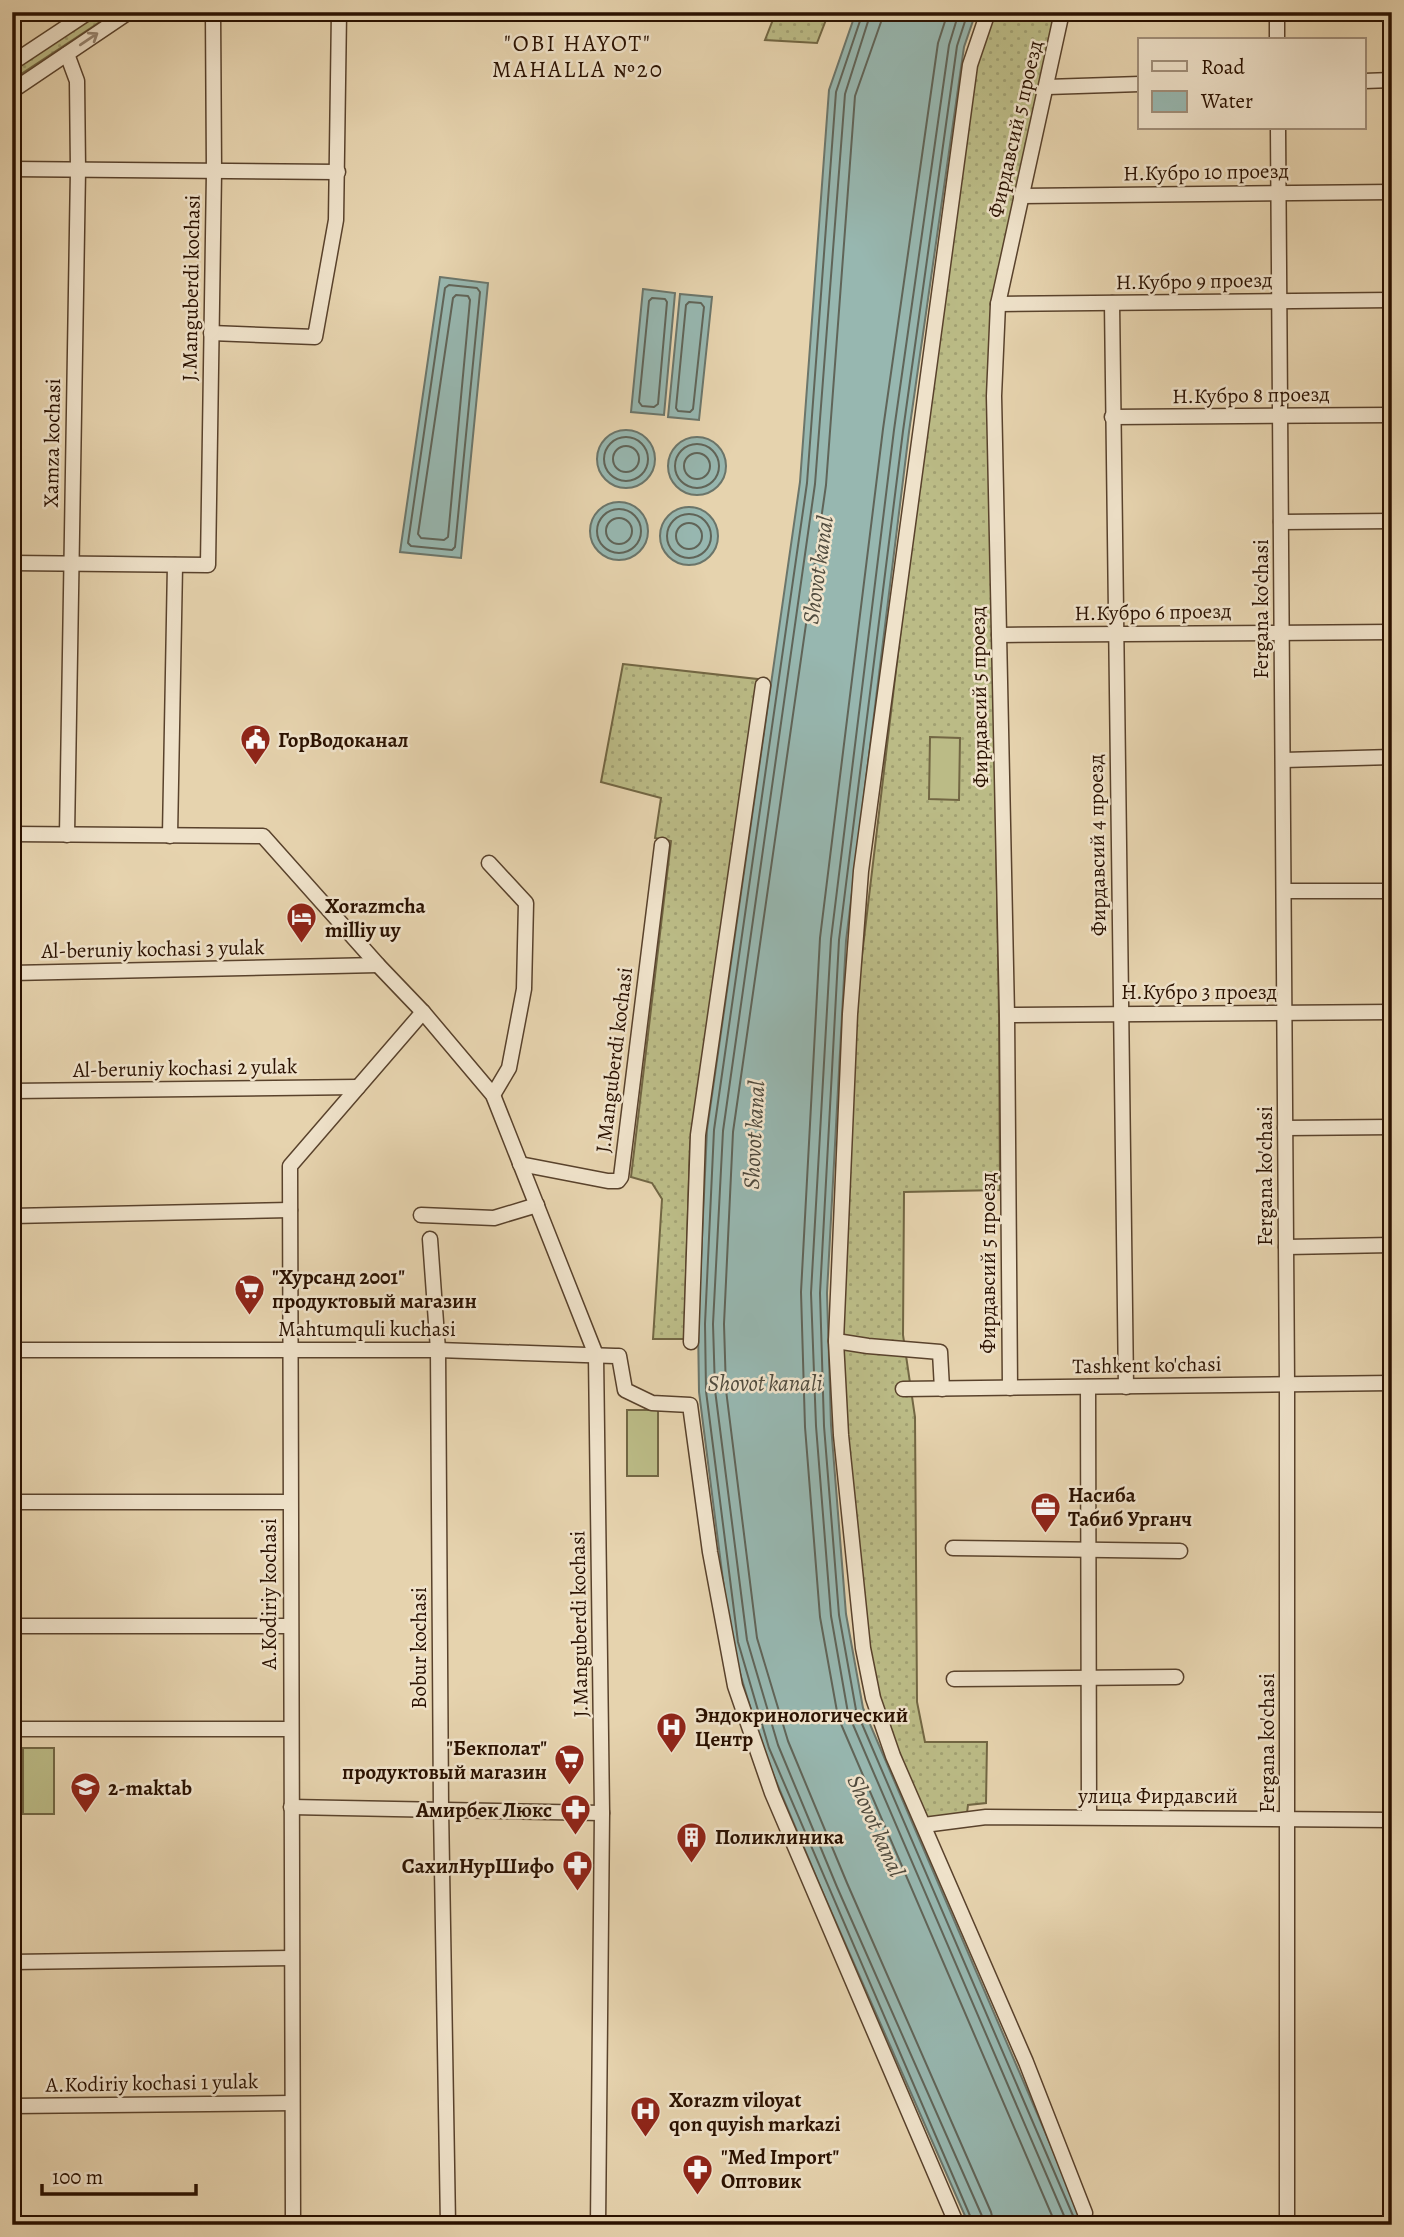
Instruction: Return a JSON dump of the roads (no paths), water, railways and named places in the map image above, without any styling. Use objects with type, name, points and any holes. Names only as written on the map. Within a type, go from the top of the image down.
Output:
[{"type":"street","points":[[12,63],[89,12]]},
{"type":"street","points":[[12,91],[129,12]]},
{"type":"street","name":"J.Manguberdi kochasi","points":[[175,565],[208,565],[214,172],[213,12]]},
{"type":"street","points":[[211,333],[315,337],[336,220],[339,12]]},
{"type":"street","points":[[988,12],[970,65],[861,870],[850,1014],[836,1341],[841,1435],[863,1648],[873,1698],[893,1756],[1026,2062],[1085,2213]]},
{"type":"street","name":"Фирдавсий 5 проезд","points":[[1010,1388],[1007,1015],[994,396],[998,304],[1062,12]]},
{"type":"street","points":[[1277,12],[1277,38]]},
{"type":"street","name":"Xamza kochasi","points":[[67,54],[77,82],[78,170],[67,835]]},
{"type":"street","points":[[1366,80],[1392,80]]},
{"type":"street","points":[[1047,87],[1138,84]]},
{"type":"street","name":"Fergana ko'chasi","points":[[1278,130],[1286,1128],[1287,2225]]},
{"type":"street","points":[[12,169],[338,172]]},
{"type":"street","name":"Н.Кубро 10 проезд","points":[[1021,196],[1392,192]]},
{"type":"street","name":"Н.Кубро 9 проезд","points":[[998,304],[1392,300]]},
{"type":"street","name":"Фирдавсий 4 проезд","points":[[1112,303],[1126,1387]]},
{"type":"street","name":"Н.Кубро 8 проезд","points":[[1112,417],[1392,415]]},
{"type":"street","points":[[1281,522],[1392,521]]},
{"type":"street","points":[[12,562],[175,565],[170,836],[12,834]]},
{"type":"street","name":"Н.Кубро 6 проезд","points":[[999,635],[1392,632]]},
{"type":"street","points":[[691,1342],[698,1135],[763,685]]},
{"type":"street","points":[[1283,760],[1392,757]]},
{"type":"street","name":"J.Manguberdi kochasi","points":[[170,836],[263,836],[423,1012],[493,1095],[596,1354],[602,1813],[598,2225]]},
{"type":"street","name":"J.Manguberdi kochasi","points":[[520,1164],[608,1181],[618,1181],[621,1177],[662,845]]},
{"type":"street","points":[[489,863],[526,903],[524,989],[509,1068],[493,1095]]},
{"type":"street","points":[[1284,891],[1392,891]]},
{"type":"street","name":"Al-beruniy kochasi 3 yulak","points":[[12,973],[378,965]]},
{"type":"street","name":"A.Kodiriy kochasi","points":[[293,2225],[290,1166],[423,1012]]},
{"type":"street","name":"Н.Кубро 3 проезд","points":[[1007,1015],[1392,1012]]},
{"type":"street","name":"Al-beruniy kochasi 2 yulak","points":[[12,1091],[358,1087]]},
{"type":"street","points":[[1286,1128],[1392,1127]]},
{"type":"street","points":[[421,1215],[494,1218],[537,1206]]},
{"type":"street","points":[[12,1216],[290,1210]]},
{"type":"street","name":"Bobur kochasi","points":[[430,1240],[438,1350],[441,1808],[448,2225]]},
{"type":"street","points":[[1286,1247],[1392,1245]]},
{"type":"street","points":[[836,1341],[940,1352],[942,1389]]},
{"type":"street","name":"Mahtumquli kuchasi","points":[[12,1350],[438,1350],[596,1354]]},
{"type":"street","points":[[596,1354],[619,1356],[625,1391],[652,1403],[690,1405],[710,1552],[735,1686],[772,1793],[957,2225]]},
{"type":"street","name":"Tashkent ko'chasi","points":[[903,1390],[1392,1382]]},
{"type":"street","points":[[1088,1387],[1089,1817]]},
{"type":"street","points":[[12,1502],[290,1502]]},
{"type":"street","points":[[953,1548],[1180,1551]]},
{"type":"street","points":[[12,1626],[290,1626]]},
{"type":"street","points":[[954,1679],[1176,1677]]},
{"type":"street","points":[[12,1730],[290,1729]]},
{"type":"street","points":[[291,1807],[602,1813]]},
{"type":"street","name":"улица Фирдавсий","points":[[924,1825],[986,1816],[1392,1820]]},
{"type":"street","points":[[12,1962],[291,1958]]},
{"type":"street","name":"A.Kodiriy kochasi 1 yulak","points":[[12,2106],[292,2102]]},
{"type":"water","name":"Shovot kanali","points":[[856,12],[976,12],[964,47],[909,432],[846,941],[827,1293],[831,1425],[846,1614],[863,1708],[1085,2225],[969,2225],[763,1750],[731,1643],[699,1392],[698,1324],[707,1130],[800,482],[829,90]]},
{"type":"water","points":[[440,277],[488,283],[461,558],[400,552]]},
{"type":"water","points":[[643,289],[675,293],[664,415],[631,412]]},
{"type":"water","points":[[680,294],[712,297],[699,420],[668,417]]},
{"type":"water","points":[[620,430],[632,430],[647,438],[655,453],[655,465],[647,480],[632,488],[620,488],[605,480],[597,465],[597,453],[605,438]]},
{"type":"water","points":[[697,437],[718,445],[726,466],[718,487],[697,495],[676,487],[668,466],[676,445]]},
{"type":"water","points":[[613,502],[625,502],[640,510],[648,525],[648,537],[640,552],[625,560],[613,560],[598,552],[590,537],[590,525],[598,510]]},
{"type":"water","points":[[683,507],[695,507],[710,515],[718,530],[718,542],[710,557],[695,565],[683,565],[668,557],[660,542],[660,530],[668,515]]},
{"type":"place","name":"ГорВодоканал","points":[[255,767]]},
{"type":"place","name":"Xorazmcha milliy uy","points":[[302,945]]},
{"type":"place","name":"\"Хурсанд 2001\" продуктовый магазин","points":[[249,1316]]},
{"type":"place","name":"Насиба Табиб Урганч","points":[[1045,1534]]},
{"type":"place","name":"Эндокринологический Центр","points":[[672,1754]]},
{"type":"place","name":"\"Бекполат\" продуктовый магазин","points":[[570,1787]]},
{"type":"place","name":"2-maktab","points":[[85,1815]]},
{"type":"place","name":"Амирбек Люкс","points":[[575,1837]]},
{"type":"place","name":"Поликлиника","points":[[692,1864]]},
{"type":"place","name":"СахилНурШифо","points":[[577,1893]]},
{"type":"place","name":"Xorazm viloyat qon quyish markazi","points":[[646,2139]]},
{"type":"place","name":"\"Med Import\" Оптовик","points":[[698,2196]]},
{"type":"district","name":"\"OBI HAYOT\" MAHALLA №20","points":[[578,56]]},
{"type":"water label","name":"Shovot kanal","points":[[818,570]]},
{"type":"water label","name":"Shovot kanal","points":[[754,1135]]},
{"type":"water label","name":"Shovot kanal","points":[[876,1826]]}]
